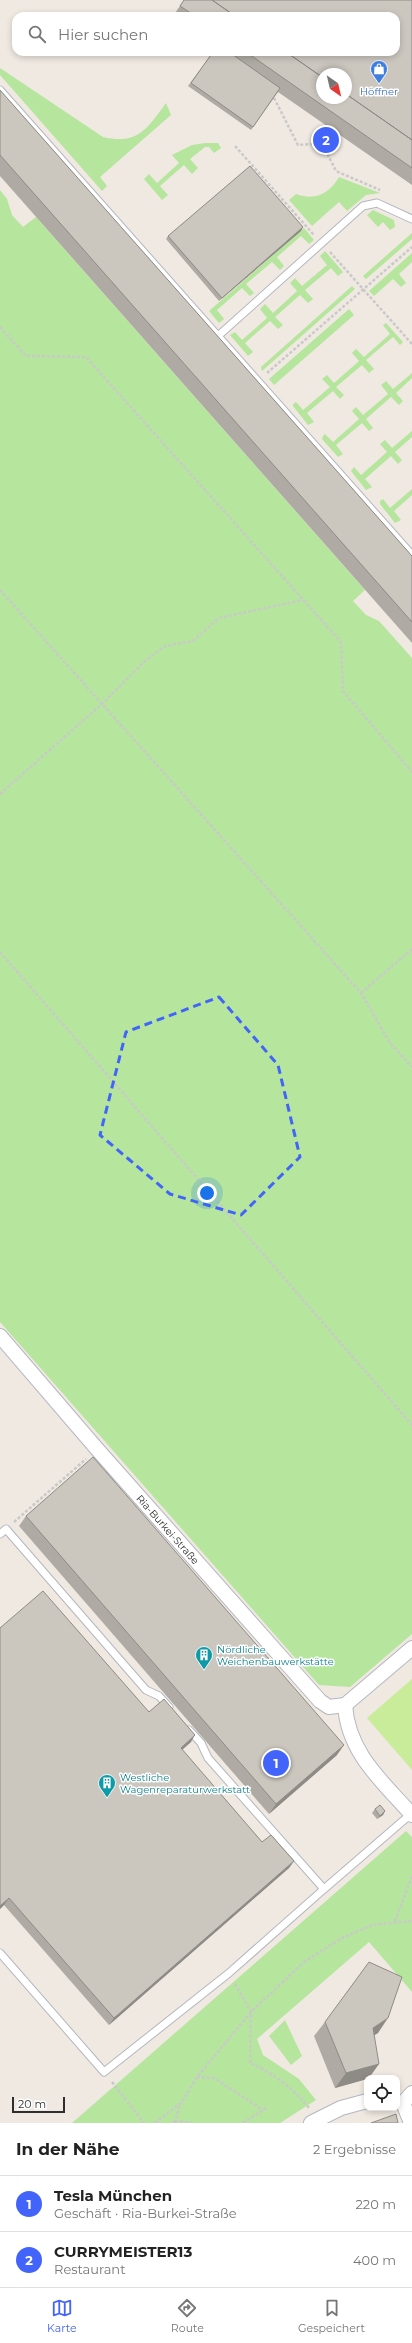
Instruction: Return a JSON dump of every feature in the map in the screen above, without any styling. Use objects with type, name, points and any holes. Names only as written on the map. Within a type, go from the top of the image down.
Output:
[{"type":"street","name":"Ria-Burkei-Straße","points":[[0,1336],[97,1450],[320,1701],[329,1707],[345,1705]]},
{"type":"street","points":[[412,1648],[345,1705],[347,1726],[361,1757],[412,1814]]},
{"type":"street","points":[[404,2100],[411,2123]]},
{"type":"street","points":[[314,2121],[341,2108],[364,2102]]},
{"type":"lane","points":[[0,90],[412,555]]},
{"type":"lane","points":[[218,336],[363,206],[370,203],[377,203],[412,219]]},
{"type":"lane","points":[[0,1534],[6,1529],[146,1690],[159,1696],[174,1714]]},
{"type":"lane","points":[[185,1726],[201,1743],[208,1758],[324,1889]]},
{"type":"lane","points":[[0,1953],[104,2072],[229,1973],[412,1814]]},
{"type":"path","points":[[274,98],[298,145],[312,144],[328,155],[336,171],[384,192]]},
{"type":"path","points":[[257,381],[412,247]]},
{"type":"path","points":[[0,327],[26,356],[86,357],[341,642],[343,691],[412,772]]},
{"type":"path","points":[[0,590],[104,703],[361,993],[390,1043],[412,1068]]},
{"type":"path","points":[[0,794],[104,703],[145,661],[165,646],[193,640],[219,618],[303,600]]},
{"type":"path","points":[[361,993],[412,949]]},
{"type":"path","points":[[0,952],[412,1425]]},
{"type":"path","points":[[6,1529],[97,1450]]},
{"type":"path","points":[[395,1921],[412,1876]]},
{"type":"path","points":[[192,2123],[175,2122],[182,2102],[196,2077],[251,2012],[304,1962],[342,1938],[372,1925],[395,1921],[412,1921]]},
{"type":"path","points":[[229,1973],[251,2012],[250,2063],[265,2069],[296,2091],[314,2121]]},
{"type":"path","points":[[104,2072],[144,2123]]},
{"type":"path","points":[[196,2077],[214,2078],[263,2110]]},
{"type":"path","points":[[155,2123],[182,2102]]},
{"type":"path","points":[[243,2123],[268,2107]]},
{"type":"highlighted area","points":[[219,997],[278,1065],[300,1157],[241,1215],[170,1194],[100,1135],[126,1032]]},
{"type":"green space","points":[[0,68],[103,137],[125,139],[133,137],[147,127],[166,103],[171,115],[100,177],[107,186],[102,191],[0,75]]},
{"type":"green space","points":[[218,143],[221,148],[214,153],[209,147],[205,147],[190,159],[198,168],[192,174],[184,165],[160,186],[168,195],[162,200],[144,179],[149,174],[157,183],[179,163],[172,155],[192,145]]},
{"type":"green space","points":[[339,177],[380,193],[366,195],[347,211],[339,202],[312,226],[289,200],[296,194],[309,197],[326,192]]},
{"type":"green space","points":[[0,190],[7,199],[12,215],[23,227],[36,217],[365,590],[353,601],[366,615],[379,621],[412,658],[412,1634],[350,1687],[319,1685],[0,1322]]},
{"type":"green space","points":[[373,210],[394,220],[395,227],[390,230],[383,222],[378,227],[367,215]]},
{"type":"green space","points":[[304,228],[314,240],[309,244],[301,236],[277,257],[284,266],[280,270],[272,262],[246,284],[254,293],[250,296],[242,288],[217,310],[224,319],[219,323],[209,311]]},
{"type":"green space","points":[[412,233],[412,239],[366,279],[363,276]]},
{"type":"green space","points":[[325,251],[343,272],[338,276],[331,268],[305,290],[313,299],[308,303],[300,295],[275,317],[283,325],[278,329],[270,321],[245,343],[253,352],[248,356],[230,335],[235,332],[242,340],[267,318],[260,309],[265,304],[273,313],[297,291],[290,283],[295,278],[302,286],[327,265],[320,256]]},
{"type":"green space","points":[[412,253],[412,262],[399,274],[406,283],[401,287],[393,279],[374,296],[369,291]]},
{"type":"green space","points":[[352,286],[355,289],[262,371],[261,367]]},
{"type":"green space","points":[[349,309],[354,315],[274,385],[269,379]]},
{"type":"green space","points":[[386,323],[403,342],[400,345],[393,337],[366,360],[374,369],[369,373],[362,365],[336,387],[344,395],[340,399],[333,391],[307,413],[314,422],[308,425],[293,404],[296,402],[303,410],[330,387],[322,379],[327,375],[334,383],[359,361],[352,353],[356,349],[364,357],[390,334],[383,325]]},
{"type":"green space","points":[[412,373],[412,378],[396,393],[403,401],[399,405],[391,397],[366,419],[373,428],[369,431],[362,423],[336,445],[343,454],[338,457],[322,439],[323,436],[325,434],[333,442],[359,419],[352,411],[356,407],[363,415],[388,394],[381,385],[386,381],[393,389]]},
{"type":"green space","points":[[412,431],[412,437],[395,452],[402,460],[398,464],[391,456],[365,479],[372,487],[366,490],[351,471],[354,467],[361,475],[387,452],[380,444],[385,440],[392,448]]},
{"type":"green space","points":[[412,489],[412,495],[394,511],[401,520],[395,523],[380,504],[380,501],[383,499],[390,508]]},
{"type":"green space","points":[[412,1679],[412,1770],[367,1718]]},
{"type":"green space","points":[[406,1831],[412,1837],[412,1992],[369,1942],[257,2039],[263,2055],[299,2079],[316,2100],[280,2123],[72,2123]]},
{"type":"green space","points":[[285,2020],[302,2056],[291,2065],[269,2036]]},
{"type":"building","points":[[184,0],[212,0],[229,12],[189,12],[180,6]]},
{"type":"building","name":"Höffner","points":[[212,0],[412,0],[412,140],[352,98],[352,68],[316,68],[316,73],[292,56],[400,56],[400,12],[229,12]]},
{"type":"building","points":[[210,56],[235,56],[280,88],[253,127],[191,83]]},
{"type":"building","points":[[252,56],[292,56],[316,73],[316,101]]},
{"type":"building","points":[[0,90],[412,556],[412,622],[0,155]]},
{"type":"building","points":[[352,98],[412,140],[412,168],[320,104],[352,104]]},
{"type":"building","points":[[250,166],[303,227],[222,298],[168,236]]},
{"type":"building","name":"Nördliche Weichenbauwerkstätte","points":[[93,1457],[344,1745],[276,1804],[26,1516]]},
{"type":"building","name":"Westliche Wagenreparaturwerkstatt","points":[[43,1591],[149,1712],[164,1699],[195,1735],[181,1748],[262,1842],[271,1835],[294,1861],[114,2018],[9,1898],[0,1906],[0,1628]]},
{"type":"building","points":[[380,1805],[385,1811],[380,1816],[375,1809]]},
{"type":"building","points":[[369,1962],[402,1977],[388,2018],[373,2028],[379,2064],[346,2073],[325,2022]]},
{"type":"building","points":[[396,2114],[398,2123],[371,2123]]},
{"type":"place","name":"Höffner","points":[[379,84]]},
{"type":"place","name":"CURRYMEISTER13","points":[[326,140]]},
{"type":"place","name":"Nördliche Weichenbauwerkstätte","points":[[204,1670]]},
{"type":"place","name":"Tesla München","points":[[276,1763]]},
{"type":"place","name":"Westliche Wagenreparaturwerkstatt","points":[[107,1798]]}]
